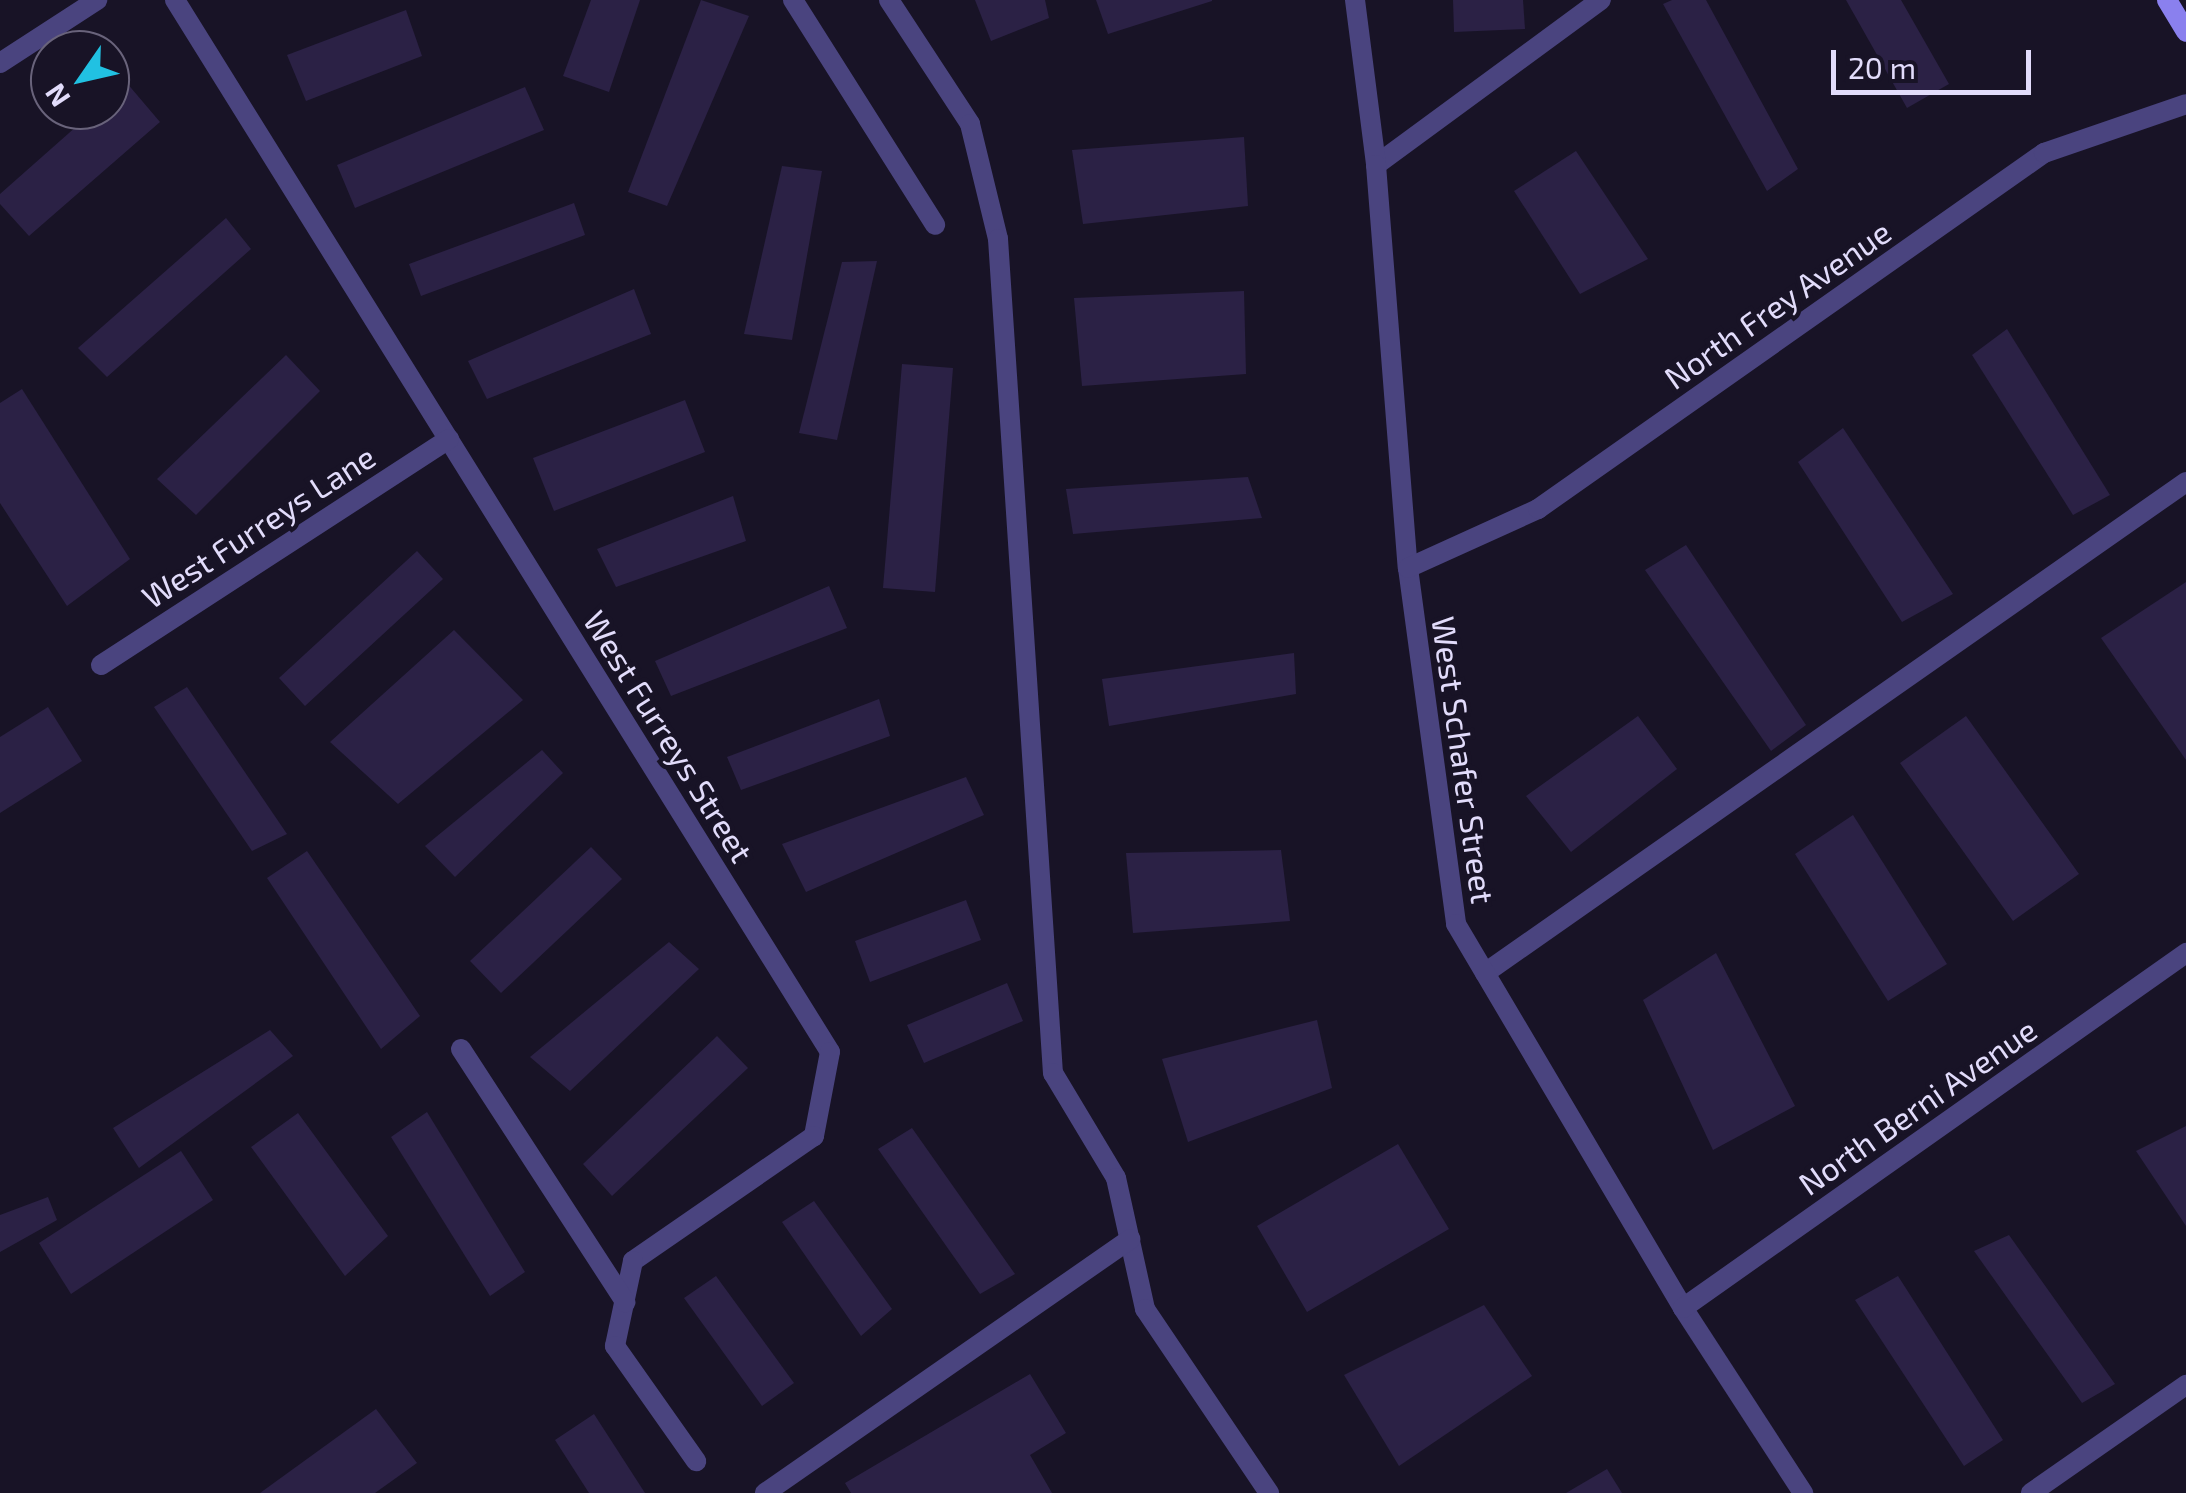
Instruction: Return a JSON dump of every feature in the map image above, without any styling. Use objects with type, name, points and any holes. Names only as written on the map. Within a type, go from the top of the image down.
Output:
[{"type":"street","points":[[0,63],[97,0]]},
{"type":"street","name":"West Furreys Street","points":[[175,0],[830,1052],[814,1136],[633,1261],[616,1346],[696,1461]]},
{"type":"street","points":[[793,0],[935,225]]},
{"type":"street","points":[[890,0],[970,124],[998,239],[1053,1073],[1116,1178],[1145,1309],[1269,1493]]},
{"type":"street","name":"West Schafer Street","points":[[1355,0],[1376,165],[1408,568],[1456,924],[1683,1308],[1803,1493]]},
{"type":"street","points":[[1376,165],[1600,0]]},
{"type":"street","points":[[2168,0],[2186,32]]},
{"type":"street","name":"North Frey Avenue","points":[[1408,568],[1538,509],[2044,152],[2186,104]]},
{"type":"street","name":"West Furreys Lane","points":[[100,664],[449,439]]},
{"type":"street","points":[[1485,973],[2186,482]]},
{"type":"street","name":"North Berni Avenue","points":[[1683,1308],[2186,953]]},
{"type":"street","points":[[461,1049],[625,1302]]},
{"type":"street","points":[[766,1493],[1130,1239]]},
{"type":"street","points":[[2031,1493],[2186,1385]]},
{"type":"building","points":[[591,0],[640,0],[609,92],[563,76]]},
{"type":"building","points":[[701,0],[749,16],[667,206],[628,192]]},
{"type":"building","points":[[975,0],[1045,0],[1049,18],[991,41]]},
{"type":"building","points":[[1096,0],[1212,0],[1212,1],[1108,34]]},
{"type":"building","points":[[1453,0],[1523,0],[1525,29],[1454,32]]},
{"type":"building","points":[[1672,0],[1706,0],[1798,169],[1767,191],[1663,4]]},
{"type":"building","points":[[1846,0],[1901,0],[1949,84],[1907,108]]},
{"type":"building","points":[[406,10],[422,56],[306,101],[287,55]]},
{"type":"building","points":[[130,87],[160,122],[29,236],[0,204],[0,194],[72,130],[130,130]]},
{"type":"building","points":[[525,87],[544,130],[355,208],[337,165]]},
{"type":"building","points":[[1244,137],[1248,206],[1083,224],[1072,150]]},
{"type":"building","points":[[1576,151],[1648,259],[1580,294],[1514,191]]},
{"type":"building","points":[[782,166],[822,171],[792,340],[744,334]]},
{"type":"building","points":[[574,203],[585,235],[421,296],[409,264]]},
{"type":"building","points":[[226,218],[251,249],[107,377],[78,348]]},
{"type":"building","points":[[877,261],[837,440],[799,433],[842,262]]},
{"type":"building","points":[[634,289],[651,334],[487,399],[468,361]]},
{"type":"building","points":[[1244,291],[1246,374],[1082,386],[1074,298]]},
{"type":"building","points":[[2007,329],[2110,495],[2073,515],[1972,355]]},
{"type":"building","points":[[286,355],[320,391],[196,515],[157,479]]},
{"type":"building","points":[[902,364],[953,368],[935,592],[883,588]]},
{"type":"building","points":[[22,389],[130,559],[67,606],[0,503],[0,403]]},
{"type":"building","points":[[685,400],[705,452],[554,511],[533,458]]},
{"type":"building","points":[[1843,428],[1953,594],[1902,622],[1798,462]]},
{"type":"building","points":[[1248,477],[1262,518],[1073,534],[1066,489]]},
{"type":"building","points":[[733,496],[746,541],[616,587],[597,549]]},
{"type":"building","points":[[1686,545],[1806,725],[1771,751],[1645,570]]},
{"type":"building","points":[[417,551],[443,579],[305,706],[279,678]]},
{"type":"building","points":[[2186,582],[2186,760],[2101,638]]},
{"type":"building","points":[[829,586],[847,628],[671,696],[655,661]]},
{"type":"building","points":[[454,630],[523,700],[398,804],[330,742]]},
{"type":"building","points":[[1294,653],[1296,694],[1109,726],[1102,679]]},
{"type":"building","points":[[187,687],[287,834],[252,851],[154,707]]},
{"type":"building","points":[[879,699],[890,736],[741,790],[727,757]]},
{"type":"building","points":[[48,707],[82,761],[0,813],[0,737]]},
{"type":"building","points":[[1638,716],[1677,769],[1571,852],[1526,796]]},
{"type":"building","points":[[1966,716],[2079,874],[2013,921],[1900,763]]},
{"type":"building","points":[[542,750],[563,773],[455,877],[425,846]]},
{"type":"building","points":[[966,777],[984,815],[806,892],[782,844]]},
{"type":"building","points":[[1853,815],[1947,964],[1888,1001],[1795,854]]},
{"type":"building","points":[[591,847],[622,879],[501,993],[470,961]]},
{"type":"building","points":[[1281,850],[1290,921],[1133,933],[1126,853]]},
{"type":"building","points":[[307,851],[420,1016],[381,1049],[267,878]]},
{"type":"building","points":[[966,900],[981,940],[870,982],[855,941]]},
{"type":"building","points":[[669,942],[699,969],[570,1091],[530,1057]]},
{"type":"building","points":[[1716,953],[1795,1106],[1713,1150],[1643,1000]]},
{"type":"building","points":[[1007,983],[1023,1021],[924,1063],[907,1025]]},
{"type":"building","points":[[1317,1020],[1332,1088],[1188,1142],[1162,1059]]},
{"type":"building","points":[[270,1030],[293,1056],[139,1168],[113,1128]]},
{"type":"building","points":[[717,1036],[748,1068],[612,1196],[583,1164]]},
{"type":"building","points":[[427,1112],[525,1272],[490,1296],[391,1137]]},
{"type":"building","points":[[298,1113],[388,1236],[345,1276],[251,1147]]},
{"type":"building","points":[[2186,1126],[2186,1226],[2136,1151]]},
{"type":"building","points":[[912,1128],[1015,1274],[980,1294],[878,1149]]},
{"type":"building","points":[[1398,1144],[1449,1229],[1307,1312],[1257,1226]]},
{"type":"building","points":[[181,1151],[213,1200],[71,1294],[39,1243]]},
{"type":"building","points":[[48,1197],[57,1220],[0,1252],[0,1215]]},
{"type":"building","points":[[814,1201],[892,1309],[861,1336],[782,1222]]},
{"type":"building","points":[[2009,1235],[2115,1384],[2082,1403],[1974,1251]]},
{"type":"building","points":[[716,1276],[794,1383],[762,1406],[684,1298]]},
{"type":"building","points":[[1898,1276],[2003,1440],[1964,1466],[1855,1300]]},
{"type":"building","points":[[1484,1305],[1532,1376],[1399,1466],[1344,1375]]},
{"type":"building","points":[[1030,1374],[1066,1433],[1030,1455],[1052,1493],[851,1493],[845,1483]]},
{"type":"building","points":[[376,1409],[417,1463],[375,1493],[260,1493]]},
{"type":"building","points":[[594,1414],[645,1493],[589,1493],[555,1440]]},
{"type":"building","points":[[1607,1469],[1622,1493],[1566,1493]]}]
